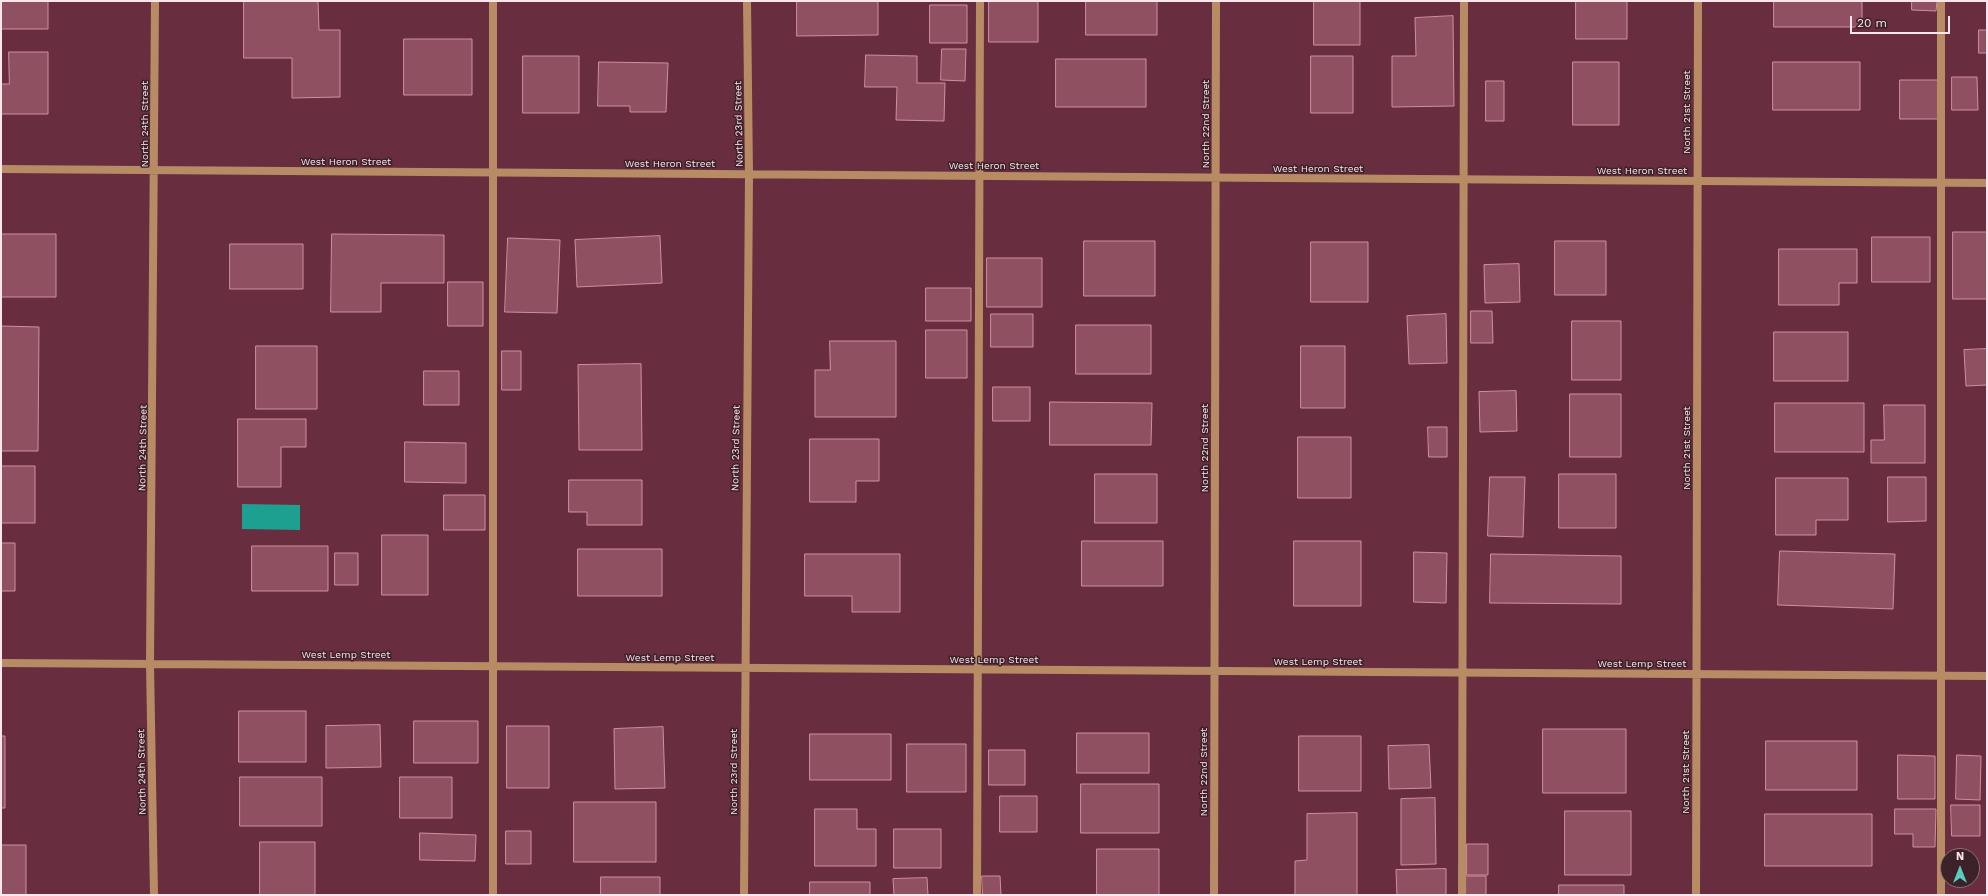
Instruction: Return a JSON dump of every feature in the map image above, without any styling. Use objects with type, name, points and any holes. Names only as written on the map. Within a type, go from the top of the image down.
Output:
[{"type":"street","name":"North 24th Street","points":[[154,895],[150,664],[156,1]]},
{"type":"street","points":[[493,1],[493,895]]},
{"type":"street","name":"North 23rd Street","points":[[744,895],[744,668],[749,174],[747,1]]},
{"type":"street","points":[[977,895],[980,1]]},
{"type":"street","name":"North 22nd Street","points":[[1214,895],[1216,1]]},
{"type":"street","points":[[1462,895],[1464,673],[1464,1]]},
{"type":"street","name":"North 21st Street","points":[[1696,895],[1698,1]]},
{"type":"street","points":[[1941,1],[1941,895]]},
{"type":"street","name":"West Heron Street","points":[[1,169],[1987,183]]},
{"type":"street","name":"West Lemp Street","points":[[1,663],[1987,676]]},
{"type":"shaded area","points":[[242,504],[300,505],[300,530],[242,529]]},
{"type":"building","points":[[1,1],[48,1],[48,29],[1,29]]},
{"type":"building","points":[[244,1],[318,1],[319,30],[340,30],[340,97],[292,98],[292,58],[244,58]]},
{"type":"building","points":[[797,1],[878,1],[878,35],[797,36]]},
{"type":"building","points":[[989,1],[1038,1],[1038,42],[989,42]]},
{"type":"building","points":[[1086,1],[1157,1],[1157,35],[1086,35]]},
{"type":"building","points":[[1314,1],[1360,1],[1360,45],[1314,45]]},
{"type":"building","points":[[1576,1],[1627,1],[1627,39],[1576,39]]},
{"type":"building","points":[[1774,1],[1862,1],[1862,27],[1774,27]]},
{"type":"building","points":[[1912,1],[1937,1],[1936,11],[1912,10]]},
{"type":"building","points":[[930,5],[967,5],[967,43],[930,43]]},
{"type":"building","points":[[1453,16],[1454,106],[1392,107],[1392,56],[1416,56],[1415,18]]},
{"type":"building","points":[[1979,30],[1987,30],[1987,53],[1979,53]]},
{"type":"building","points":[[404,39],[472,39],[472,95],[404,95]]},
{"type":"building","points":[[942,49],[966,49],[965,81],[941,80]]},
{"type":"building","points":[[9,52],[48,52],[48,114],[1,114],[1,84],[9,84]]},
{"type":"building","points":[[866,55],[917,56],[917,83],[945,83],[944,121],[896,120],[897,87],[865,87]]},
{"type":"building","points":[[523,56],[579,56],[579,113],[523,113]]},
{"type":"building","points":[[1311,56],[1353,56],[1353,113],[1311,113]]},
{"type":"building","points":[[1056,59],[1146,59],[1146,107],[1056,107]]},
{"type":"building","points":[[599,62],[668,63],[666,112],[630,112],[630,106],[598,106]]},
{"type":"building","points":[[1573,62],[1619,62],[1619,125],[1573,125]]},
{"type":"building","points":[[1773,62],[1860,62],[1860,110],[1773,110]]},
{"type":"building","points":[[1952,77],[1977,77],[1978,110],[1952,110]]},
{"type":"building","points":[[1900,80],[1938,80],[1938,119],[1900,119]]},
{"type":"building","points":[[1486,81],[1504,81],[1504,121],[1486,121]]},
{"type":"building","points":[[1953,232],[1987,232],[1987,299],[1953,299]]},
{"type":"building","points":[[1,234],[56,234],[56,297],[1,297]]},
{"type":"building","points":[[332,234],[444,235],[444,283],[381,283],[381,312],[331,312]]},
{"type":"building","points":[[660,236],[662,283],[577,287],[575,240]]},
{"type":"building","points":[[1872,237],[1930,237],[1930,282],[1872,282]]},
{"type":"building","points":[[508,238],[560,240],[557,313],[505,312]]},
{"type":"building","points":[[1084,241],[1155,241],[1155,296],[1084,296]]},
{"type":"building","points":[[1555,241],[1606,241],[1606,295],[1555,295]]},
{"type":"building","points":[[1311,242],[1368,242],[1368,302],[1311,302]]},
{"type":"building","points":[[230,244],[303,244],[303,289],[230,289]]},
{"type":"building","points":[[1779,249],[1857,249],[1857,283],[1839,283],[1839,305],[1779,305]]},
{"type":"building","points":[[987,258],[1042,258],[1042,307],[987,307]]},
{"type":"building","points":[[1519,264],[1520,302],[1485,303],[1484,265]]},
{"type":"building","points":[[448,282],[483,282],[483,326],[448,326]]},
{"type":"building","points":[[926,288],[971,288],[971,321],[926,321]]},
{"type":"building","points":[[1471,311],[1492,311],[1493,343],[1471,343]]},
{"type":"building","points":[[991,314],[1033,314],[1033,347],[991,347]]},
{"type":"building","points":[[1446,314],[1447,363],[1409,364],[1407,316]]},
{"type":"building","points":[[1572,321],[1621,321],[1621,380],[1572,380]]},
{"type":"building","points":[[1076,325],[1151,325],[1151,374],[1076,374]]},
{"type":"building","points":[[1,326],[39,327],[38,451],[1,451]]},
{"type":"building","points":[[926,330],[967,330],[967,378],[926,378]]},
{"type":"building","points":[[1774,332],[1848,332],[1848,381],[1774,381]]},
{"type":"building","points":[[830,341],[896,341],[896,417],[815,417],[815,370],[830,370]]},
{"type":"building","points":[[256,346],[317,346],[317,409],[256,409]]},
{"type":"building","points":[[1301,346],[1345,346],[1345,408],[1301,408]]},
{"type":"building","points":[[1987,349],[1987,385],[1966,386],[1964,350]]},
{"type":"building","points":[[502,351],[521,351],[521,390],[502,390]]},
{"type":"building","points":[[641,364],[642,450],[579,450],[578,365]]},
{"type":"building","points":[[424,371],[459,371],[459,405],[424,405]]},
{"type":"building","points":[[993,387],[1030,387],[1030,421],[993,421]]},
{"type":"building","points":[[1516,391],[1517,431],[1480,432],[1479,392]]},
{"type":"building","points":[[1570,394],[1621,394],[1621,457],[1570,457]]},
{"type":"building","points":[[1050,402],[1152,403],[1151,445],[1050,445]]},
{"type":"building","points":[[1775,403],[1864,403],[1864,452],[1775,452]]},
{"type":"building","points":[[1884,405],[1925,405],[1925,463],[1871,463],[1871,440],[1884,440]]},
{"type":"building","points":[[238,419],[306,419],[306,447],[281,447],[281,487],[238,487]]},
{"type":"building","points":[[1428,427],[1447,427],[1447,457],[1429,457]]},
{"type":"building","points":[[1298,437],[1351,437],[1351,498],[1298,498]]},
{"type":"building","points":[[810,439],[879,439],[879,481],[856,481],[856,502],[810,502]]},
{"type":"building","points":[[405,442],[466,443],[466,483],[405,482]]},
{"type":"building","points":[[1,466],[35,466],[35,523],[1,523]]},
{"type":"building","points":[[1095,474],[1157,474],[1157,523],[1095,523]]},
{"type":"building","points":[[1559,474],[1616,474],[1616,528],[1559,528]]},
{"type":"building","points":[[1490,477],[1525,477],[1523,537],[1488,536]]},
{"type":"building","points":[[1888,477],[1926,477],[1926,521],[1888,522]]},
{"type":"building","points":[[1776,478],[1848,478],[1848,520],[1816,520],[1816,535],[1776,535]]},
{"type":"building","points":[[569,480],[642,480],[642,525],[587,525],[587,512],[569,512]]},
{"type":"building","points":[[444,495],[485,495],[485,530],[444,530]]},
{"type":"building","points":[[382,535],[428,535],[428,595],[382,595]]},
{"type":"building","points":[[1082,541],[1163,541],[1163,586],[1082,586]]},
{"type":"building","points":[[1294,541],[1361,541],[1361,606],[1294,606]]},
{"type":"building","points":[[1,543],[15,543],[15,591],[1,591]]},
{"type":"building","points":[[252,546],[328,546],[328,591],[252,591]]},
{"type":"building","points":[[578,549],[662,549],[662,596],[578,596]]},
{"type":"building","points":[[1780,551],[1895,554],[1893,609],[1778,605]]},
{"type":"building","points":[[1414,552],[1447,553],[1446,603],[1414,602]]},
{"type":"building","points":[[335,553],[358,553],[358,585],[335,585]]},
{"type":"building","points":[[805,554],[900,554],[900,612],[852,612],[852,596],[805,596]]},
{"type":"building","points":[[1491,554],[1621,556],[1621,604],[1490,603]]},
{"type":"building","points":[[239,711],[306,711],[306,762],[239,762]]},
{"type":"building","points":[[414,721],[478,721],[478,763],[414,763]]},
{"type":"building","points":[[380,725],[381,767],[326,768],[326,726]]},
{"type":"building","points":[[507,726],[549,726],[549,788],[507,788]]},
{"type":"building","points":[[663,727],[665,788],[615,789],[614,729]]},
{"type":"building","points":[[1543,729],[1626,729],[1626,793],[1543,793]]},
{"type":"building","points":[[1077,733],[1149,733],[1149,773],[1077,773]]},
{"type":"building","points":[[810,734],[891,734],[891,780],[810,780]]},
{"type":"building","points":[[1,736],[5,736],[5,808],[1,808]]},
{"type":"building","points":[[1299,736],[1361,736],[1361,791],[1299,791]]},
{"type":"building","points":[[1766,741],[1857,741],[1857,790],[1766,790]]},
{"type":"building","points":[[907,744],[966,744],[966,792],[907,792]]},
{"type":"building","points":[[1429,745],[1431,788],[1389,789],[1388,746]]},
{"type":"building","points":[[989,750],[1025,750],[1025,785],[989,785]]},
{"type":"building","points":[[1898,755],[1935,756],[1935,799],[1898,799]]},
{"type":"building","points":[[1957,755],[1981,756],[1980,800],[1956,799]]},
{"type":"building","points":[[240,777],[322,777],[322,826],[240,826]]},
{"type":"building","points":[[400,777],[452,777],[452,818],[400,818]]},
{"type":"building","points":[[1081,784],[1159,784],[1159,833],[1081,833]]},
{"type":"building","points":[[1000,796],[1037,796],[1037,832],[1000,832]]},
{"type":"building","points":[[1435,798],[1436,864],[1401,865],[1401,799]]},
{"type":"building","points":[[574,802],[656,802],[656,862],[574,862]]},
{"type":"building","points":[[1951,805],[1980,805],[1980,836],[1952,836]]},
{"type":"building","points":[[815,809],[857,809],[857,829],[876,829],[876,866],[815,866]]},
{"type":"building","points":[[1895,809],[1936,809],[1935,847],[1913,847],[1913,834],[1895,834]]},
{"type":"building","points":[[1565,811],[1631,811],[1631,875],[1565,875]]},
{"type":"building","points":[[1357,813],[1357,895],[1295,895],[1295,861],[1307,860],[1307,814]]},
{"type":"building","points":[[1765,814],[1872,814],[1872,866],[1765,866]]},
{"type":"building","points":[[894,829],[941,829],[941,868],[894,868]]},
{"type":"building","points":[[506,831],[531,831],[531,864],[506,864]]},
{"type":"building","points":[[420,833],[476,835],[475,861],[420,860]]},
{"type":"building","points":[[260,842],[315,842],[315,895],[260,895]]},
{"type":"building","points":[[1467,844],[1488,844],[1488,875],[1467,875]]},
{"type":"building","points":[[1,845],[26,845],[26,895],[1,895]]},
{"type":"building","points":[[1097,849],[1159,849],[1159,895],[1097,895]]},
{"type":"building","points":[[1446,869],[1446,895],[1397,895],[1396,870]]},
{"type":"building","points":[[982,876],[1000,876],[1001,895],[983,895]]},
{"type":"building","points":[[1466,876],[1486,876],[1486,895],[1466,895]]},
{"type":"building","points":[[601,877],[660,877],[660,895],[601,895]]},
{"type":"building","points":[[927,878],[928,895],[894,895],[893,879]]},
{"type":"building","points":[[810,882],[870,882],[870,895],[810,895]]},
{"type":"building","points":[[1559,885],[1624,885],[1624,895],[1559,895]]}]
